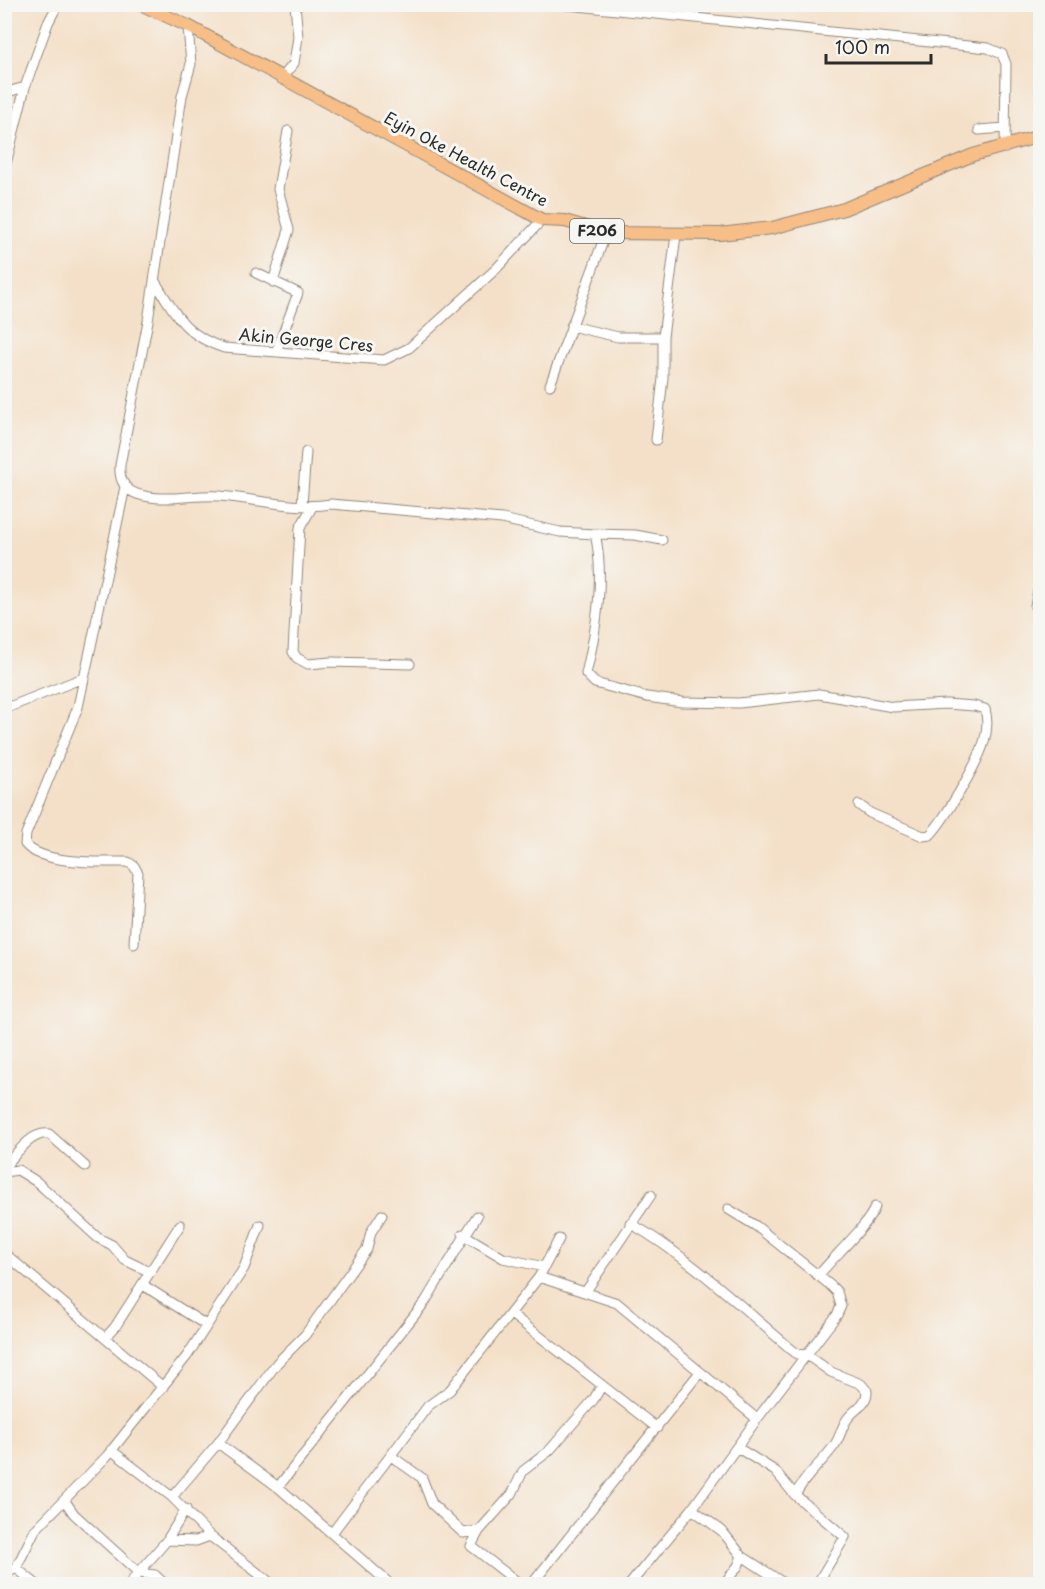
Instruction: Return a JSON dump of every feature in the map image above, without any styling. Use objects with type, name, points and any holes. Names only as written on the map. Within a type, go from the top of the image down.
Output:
[{"type":"main road","name":"Eyin Oke Health Centre","points":[[140,4],[188,26],[542,220],[565,221],[606,233],[676,235],[743,232],[814,219],[844,209],[973,155],[1002,146],[1005,148],[1041,136]]},
{"type":"street","points":[[4,172],[25,87],[48,23],[58,4]]},
{"type":"street","points":[[281,79],[294,63],[298,37],[295,4]]},
{"type":"street","points":[[558,4],[646,10],[988,48],[1002,54],[1006,64],[1005,148]]},
{"type":"street","points":[[188,26],[191,64],[182,96],[154,280],[120,465],[119,477],[125,487],[135,494],[165,498],[219,496],[312,507],[331,504],[502,519],[560,532],[635,535],[662,540]]},
{"type":"street","points":[[4,93],[25,87]]},
{"type":"street","points":[[979,129],[1005,128]]},
{"type":"street","points":[[273,282],[289,230],[278,189],[288,130]]},
{"type":"street","name":"Akin George Cres","points":[[154,280],[178,318],[189,331],[203,341],[224,348],[377,361],[409,348],[496,270],[542,220]]},
{"type":"street","points":[[550,385],[606,233]]},
{"type":"street","points":[[656,440],[663,378],[663,337],[676,235]]},
{"type":"street","points":[[256,273],[298,293],[276,352]]},
{"type":"street","points":[[571,326],[618,337],[663,337]]},
{"type":"street","points":[[302,505],[306,452]]},
{"type":"street","points":[[125,487],[78,707],[26,834],[25,844],[30,851],[59,859],[128,862],[135,866],[138,873],[134,944]]},
{"type":"street","points":[[312,507],[300,528],[293,652],[297,658],[308,664],[331,662],[410,664]]},
{"type":"street","points":[[595,534],[598,551],[597,621],[586,674],[595,683],[646,697],[682,702],[739,703],[819,694],[893,707],[946,704],[974,706],[985,710],[987,728],[984,743],[949,807],[930,835],[923,836],[907,830],[859,805]]},
{"type":"street","points":[[1041,581],[1035,606],[1041,608]]},
{"type":"street","points":[[4,709],[83,678]]},
{"type":"street","points":[[4,1167],[33,1137],[43,1133],[49,1134],[86,1166]]},
{"type":"street","points":[[4,1172],[18,1170],[37,1182],[89,1231],[112,1245],[125,1260],[150,1272]]},
{"type":"street","points":[[586,1291],[651,1195]]},
{"type":"street","points":[[818,1276],[837,1252],[871,1218],[874,1207]]},
{"type":"street","points":[[630,1584],[693,1509],[841,1306],[837,1292],[756,1226],[728,1209]]},
{"type":"street","points":[[172,1497],[218,1443],[276,1363],[305,1335],[367,1249],[371,1232],[382,1215]]},
{"type":"street","points":[[278,1487],[425,1302],[463,1234],[477,1216]]},
{"type":"street","points":[[630,1223],[654,1237],[706,1277],[796,1354],[807,1354],[831,1372],[861,1384],[867,1391],[867,1398],[845,1421],[832,1449],[806,1476],[795,1494]]},
{"type":"street","points":[[105,1338],[143,1285],[180,1225]]},
{"type":"street","points":[[4,1575],[16,1568],[35,1530],[111,1450],[163,1387],[244,1268],[260,1225]]},
{"type":"street","points":[[463,1234],[503,1258],[544,1267]]},
{"type":"street","points":[[332,1533],[429,1406],[450,1390],[494,1331],[511,1314],[539,1277],[559,1239]]},
{"type":"street","points":[[4,1253],[163,1387]]},
{"type":"street","points":[[539,1277],[575,1292],[586,1291],[617,1303],[757,1419]]},
{"type":"street","points":[[143,1285],[206,1325]]},
{"type":"street","points":[[511,1314],[657,1428]]},
{"type":"street","points":[[532,1584],[700,1372]]},
{"type":"street","points":[[520,1584],[471,1546],[479,1531],[512,1494],[523,1471],[549,1451],[594,1399],[602,1385]]},
{"type":"street","points":[[218,1443],[278,1487],[390,1584]]},
{"type":"street","points":[[738,1448],[775,1472],[795,1494],[845,1537],[817,1584]]},
{"type":"street","points":[[111,1450],[172,1497],[210,1536],[272,1584]]},
{"type":"street","points":[[391,1456],[422,1478],[432,1504],[447,1521],[462,1533],[479,1531]]},
{"type":"street","points":[[65,1501],[74,1514],[139,1573],[155,1575],[165,1584]]},
{"type":"street","points":[[129,1584],[167,1540],[186,1509]]},
{"type":"street","points":[[693,1509],[722,1531],[742,1556],[785,1584]]},
{"type":"street","points":[[167,1540],[196,1541],[210,1536]]},
{"type":"street","points":[[724,1584],[738,1566],[742,1556]]},
{"type":"street","points":[[16,1568],[36,1584]]}]
